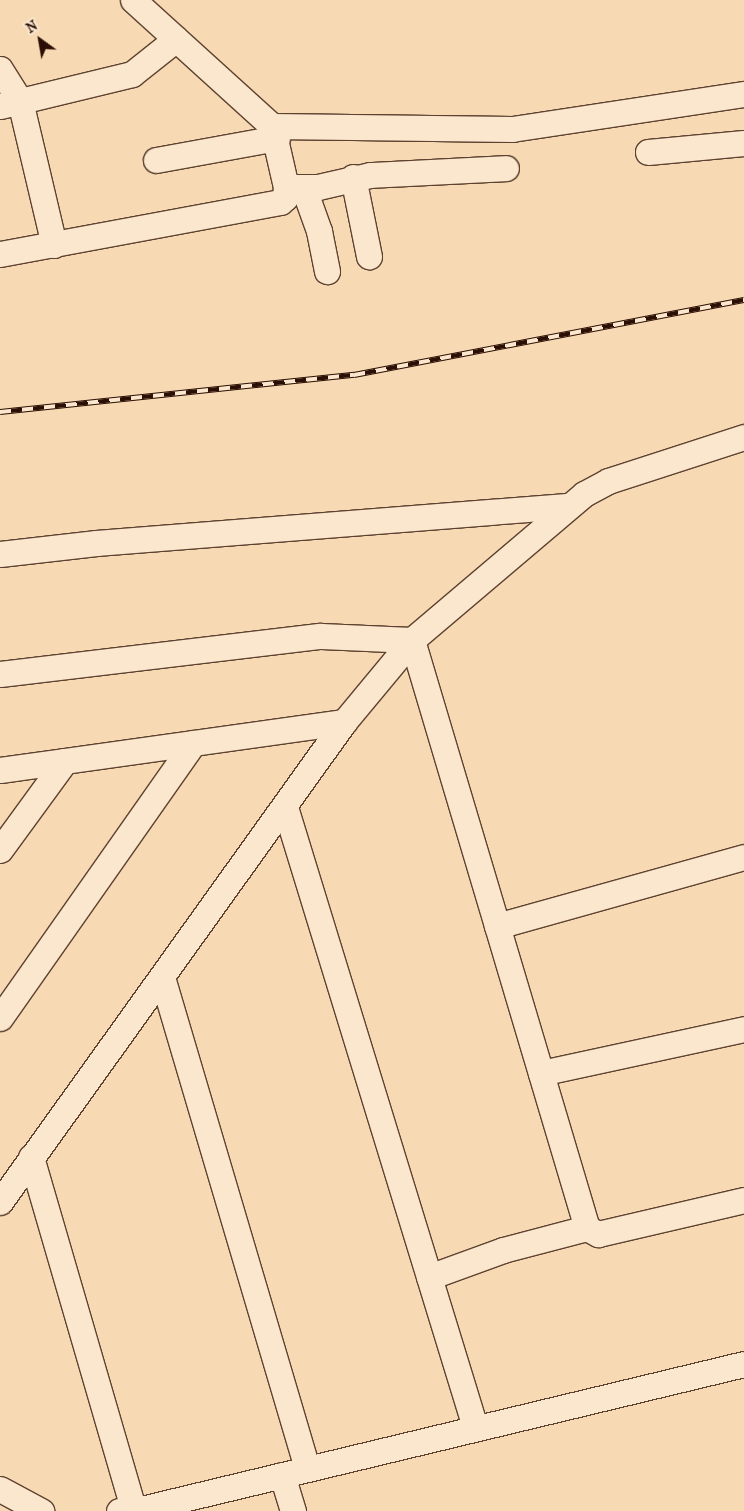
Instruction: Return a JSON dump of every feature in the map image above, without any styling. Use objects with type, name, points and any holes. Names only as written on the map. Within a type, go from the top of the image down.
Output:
[{"type":"street","points":[[133,0],[275,132],[295,188],[319,231],[326,271]]},
{"type":"street","points":[[10,104],[132,74],[176,39]]},
{"type":"street","points":[[0,69],[54,245]]},
{"type":"street","points":[[156,160],[275,132],[512,129],[744,94]]},
{"type":"street","points":[[648,152],[744,143]]},
{"type":"street","points":[[0,254],[280,202],[295,188],[353,176],[506,168]]},
{"type":"street","points":[[353,176],[369,256]]},
{"type":"street","points":[[0,1202],[344,722],[412,640],[567,506],[608,481],[744,437]]},
{"type":"street","points":[[0,554],[96,543],[567,506]]},
{"type":"street","points":[[0,674],[321,636],[412,640]]},
{"type":"street","points":[[412,640],[587,1228]]},
{"type":"street","points":[[0,770],[344,722]]},
{"type":"street","points":[[0,1018],[193,743]]},
{"type":"street","points":[[0,850],[65,761]]},
{"type":"street","points":[[284,807],[475,1427]]},
{"type":"street","points":[[497,926],[744,857]]},
{"type":"street","points":[[162,977],[307,1468]]},
{"type":"street","points":[[541,1073],[744,1029]]},
{"type":"street","points":[[31,1157],[134,1511]]},
{"type":"street","points":[[429,1276],[503,1250],[587,1228],[598,1234],[744,1200]]},
{"type":"street","points":[[119,1511],[134,1511],[475,1427],[744,1364]]},
{"type":"street","points":[[282,1475],[293,1511]]},
{"type":"street","points":[[0,1489],[41,1511]]},
{"type":"railway","points":[[0,412],[354,375],[744,300]]}]
